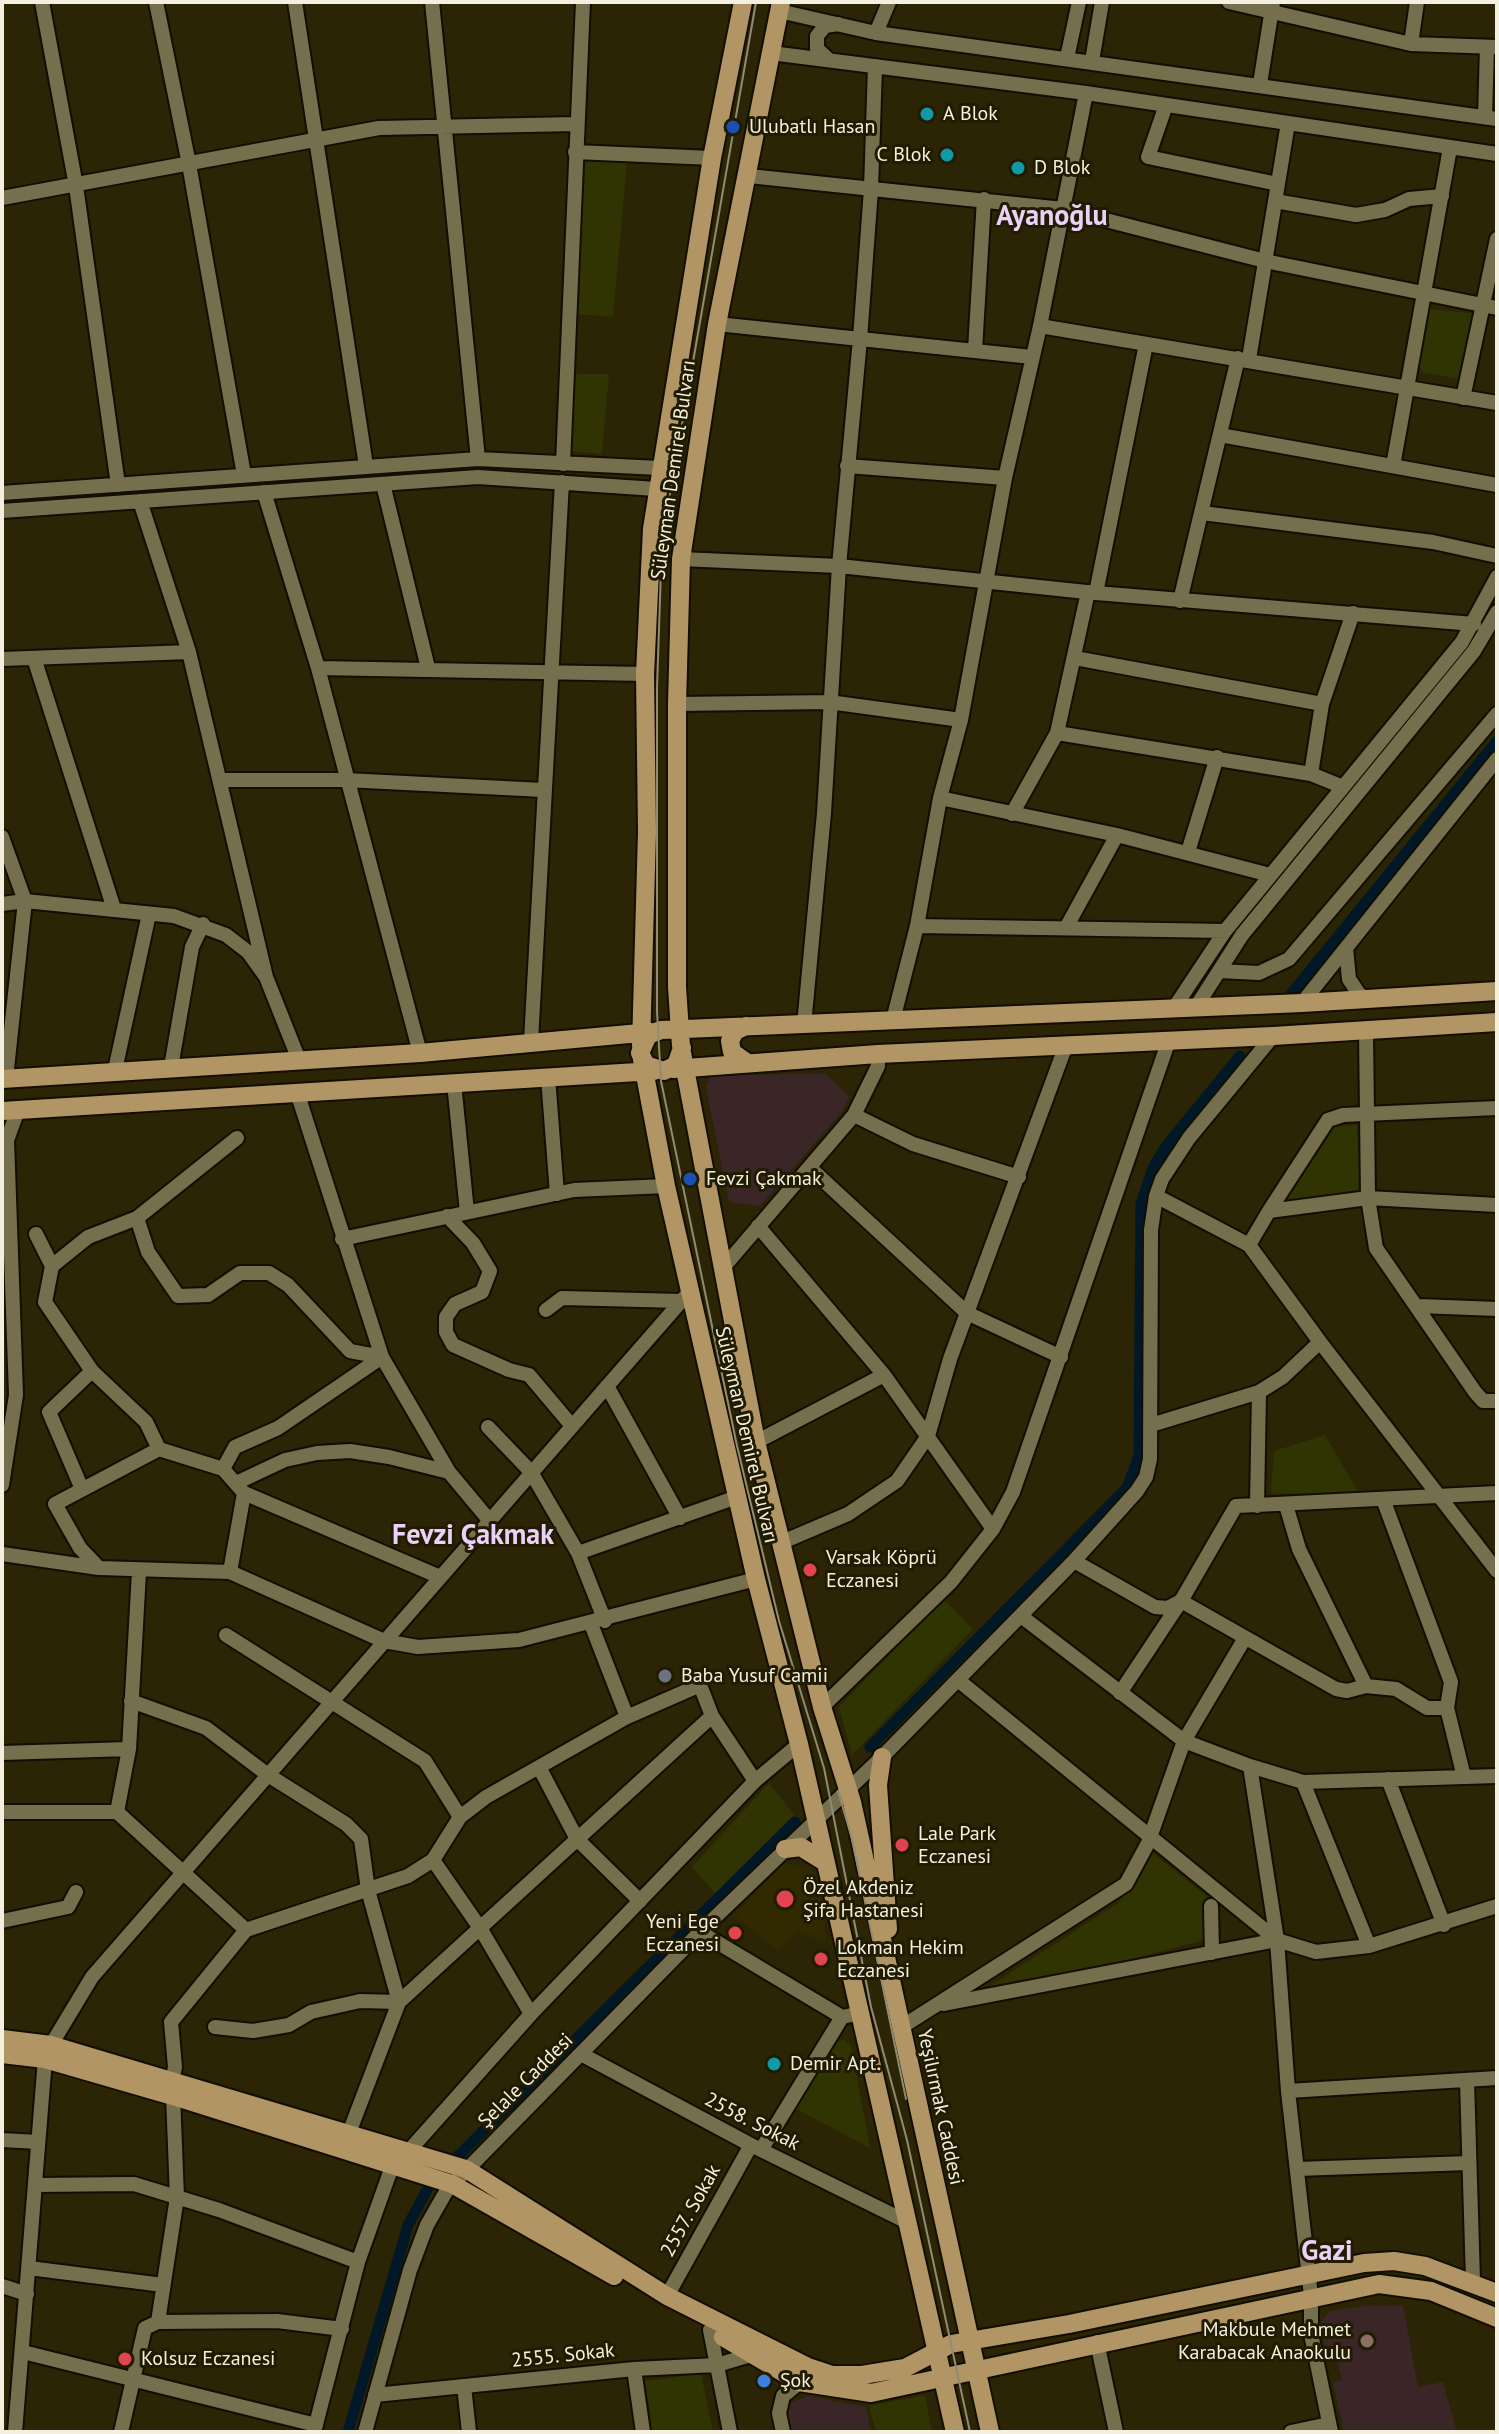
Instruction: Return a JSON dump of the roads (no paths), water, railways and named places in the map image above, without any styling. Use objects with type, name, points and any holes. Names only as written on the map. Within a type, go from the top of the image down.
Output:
[{"type":"main road","name":"Süleyman Demirel Bulvarı","points":[[743,2],[712,158],[656,489],[645,674],[647,832],[662,1051],[666,1186],[686,1296],[799,1744],[815,1819]]},
{"type":"main road","name":"Süleyman Demirel Bulvarı","points":[[780,6],[749,176],[717,324],[681,559],[662,1051],[722,1269],[756,1442],[780,1543],[822,1707],[849,1790]]},
{"type":"main road","points":[[10,1111],[574,1075],[746,1026],[1302,1003],[1497,991]]},
{"type":"main road","points":[[1273,1036],[1302,1003]]},
{"type":"main road","points":[[4,1078],[420,1053],[571,1038],[746,1062],[1497,1022]]},
{"type":"main road","points":[[746,1026],[735,1031],[730,1041],[732,1052],[746,1062]]},
{"type":"main road","points":[[571,1038],[583,1040],[593,1055],[586,1071],[574,1075]]},
{"type":"main road","points":[[882,1757],[878,1785],[889,1976]]},
{"type":"main road","name":"Yeşilırmak Caddesi","points":[[849,1790],[990,2432]]},
{"type":"main road","points":[[815,1819],[955,2432]]},
{"type":"main road","points":[[785,1849],[801,1847],[825,1862]]},
{"type":"main road","points":[[2,2039],[402,2158],[466,2169],[667,2296],[804,2375],[862,2375],[905,2368],[937,2351],[969,2340],[1069,2324],[1309,2274],[1394,2261],[1425,2266],[1473,2281],[1497,2293]]},
{"type":"main road","points":[[2,2054],[48,2052]]},
{"type":"main road","points":[[173,2088],[349,2133],[452,2184],[754,2354],[804,2375],[871,2393],[1311,2296],[1379,2284],[1406,2285],[1463,2302],[1497,2318]]},
{"type":"street","points":[[42,2],[76,186],[118,485]]},
{"type":"street","points":[[156,2],[189,164],[244,475]]},
{"type":"street","points":[[295,2],[366,466]]},
{"type":"street","points":[[432,2],[478,459]]},
{"type":"street","points":[[563,464],[583,2]]},
{"type":"street","points":[[876,33],[889,2]]},
{"type":"street","points":[[1067,58],[1079,2]]},
{"type":"street","points":[[1092,61],[1102,2]]},
{"type":"street","points":[[780,6],[876,33],[1491,118],[1492,47],[1411,44],[1271,8],[1229,2]]},
{"type":"street","points":[[1411,44],[1417,2]]},
{"type":"street","points":[[1260,84],[1271,8]]},
{"type":"street","points":[[832,61],[817,49],[817,36],[825,26],[838,24]]},
{"type":"street","points":[[771,53],[1086,93],[1497,154]]},
{"type":"street","points":[[804,1025],[824,813],[839,566],[860,339],[871,189],[875,66]]},
{"type":"street","points":[[893,1020],[917,926],[940,798],[961,720],[1005,478],[1040,326],[1086,93]]},
{"type":"street","points":[[1166,105],[1148,157],[1278,184]]},
{"type":"street","points":[[1180,601],[1220,435],[1244,358],[1265,261],[1288,123]]},
{"type":"street","points":[[2,198],[379,128],[576,124]]},
{"type":"street","points":[[1393,466],[1450,148]]},
{"type":"street","points":[[575,152],[712,158]]},
{"type":"street","points":[[749,176],[1063,209],[1265,261],[1491,306]]},
{"type":"street","points":[[1275,201],[1356,215],[1385,210],[1418,197],[1442,196]]},
{"type":"street","points":[[975,350],[984,199]]},
{"type":"street","points":[[1463,398],[1491,306],[1497,239]]},
{"type":"street","points":[[717,324],[1032,357]]},
{"type":"street","points":[[1040,326],[1497,403]]},
{"type":"street","points":[[1012,814],[1057,733],[1092,593],[1146,344]]},
{"type":"street","points":[[1220,435],[1497,485]]},
{"type":"street","points":[[2,493],[478,459],[659,468]]},
{"type":"street","points":[[847,466],[1005,478]]},
{"type":"street","points":[[2,511],[478,477],[656,489]]},
{"type":"street","points":[[531,1041],[562,482]]},
{"type":"street","points":[[383,484],[428,668]]},
{"type":"street","points":[[264,492],[318,668],[420,1053]]},
{"type":"street","points":[[140,501],[189,652],[266,977],[299,1060]]},
{"type":"street","points":[[1202,513],[1433,542],[1497,556]]},
{"type":"street","points":[[681,559],[839,566],[1092,593],[1474,624]]},
{"type":"street","points":[[1174,1008],[1225,931],[1474,624],[1497,577]]},
{"type":"street","points":[[1196,1007],[1242,935],[1474,651],[1497,612]]},
{"type":"street","points":[[1311,774],[1322,704],[1353,613]]},
{"type":"street","points":[[2,659],[189,652]]},
{"type":"street","points":[[34,658],[114,909]]},
{"type":"street","points":[[1075,658],[1322,704]]},
{"type":"street","points":[[318,668],[645,674]]},
{"type":"street","points":[[677,704],[829,702],[961,720]]},
{"type":"street","points":[[1219,971],[1259,973],[1289,959],[1497,714]]},
{"type":"street","points":[[1057,733],[1311,774],[1343,787]]},
{"type":"street","points":[[1188,852],[1217,757]]},
{"type":"street","points":[[1302,1003],[1497,759]]},
{"type":"street","points":[[220,780],[346,780],[543,790]]},
{"type":"street","points":[[940,798],[1117,835],[1270,875]]},
{"type":"street","points":[[1067,926],[1117,835]]},
{"type":"street","points":[[2,837],[25,901],[4,1078]]},
{"type":"street","points":[[2,904],[25,901],[114,909],[174,916],[203,924],[226,935],[248,952],[266,977]]},
{"type":"street","points":[[115,1070],[149,914]]},
{"type":"street","points":[[171,1067],[192,947],[203,924]]},
{"type":"street","points":[[917,926],[1067,926],[1225,931]]},
{"type":"street","points":[[1346,948],[1349,979],[1359,994],[1368,999]]},
{"type":"street","points":[[1366,1031],[1368,1198],[1376,1248],[1419,1306],[1475,1392],[1483,1401],[1497,1401]]},
{"type":"street","name":"Şelale Caddesi","points":[[365,2432],[427,2225],[452,2184],[700,1932],[815,1819],[849,1790],[1021,1616],[1074,1561],[1146,1477],[1151,1425],[1151,1230],[1156,1196],[1162,1179],[1189,1138],[1273,1036]]},
{"type":"street","points":[[822,1707],[951,1582],[993,1529],[1013,1492],[1169,1040]]},
{"type":"street","points":[[780,1543],[848,1514],[897,1481],[928,1436],[967,1313],[1066,1045]]},
{"type":"street","points":[[722,1269],[854,1115],[878,1066],[878,1054]]},
{"type":"street","points":[[548,1077],[557,1194]]},
{"type":"street","points":[[454,1083],[467,1212]]},
{"type":"street","points":[[297,1092],[382,1357],[449,1472],[489,1520]]},
{"type":"street","points":[[1249,1245],[1319,1128],[1328,1120],[1343,1115],[1497,1108]]},
{"type":"street","points":[[2,1481],[16,1395],[6,1250],[5,1165],[10,1111]]},
{"type":"street","points":[[854,1115],[913,1144],[1019,1177]]},
{"type":"street","points":[[52,1266],[88,1237],[137,1218],[237,1138]]},
{"type":"street","points":[[810,1168],[967,1313],[1061,1357]]},
{"type":"street","points":[[342,1239],[557,1194],[666,1186]]},
{"type":"street","points":[[1156,1196],[1249,1245],[1497,1571]]},
{"type":"street","points":[[1269,1211],[1368,1198],[1497,1205]]},
{"type":"street","points":[[447,1216],[473,1243],[490,1271],[482,1292],[450,1310],[445,1324],[453,1345],[529,1375],[572,1426]]},
{"type":"street","points":[[137,1218],[148,1252],[169,1288],[178,1296],[191,1298],[208,1295],[240,1273],[269,1273],[288,1285],[350,1351],[382,1357]]},
{"type":"street","points":[[758,1226],[884,1375],[993,1529]]},
{"type":"street","points":[[36,1234],[52,1266],[45,1302],[92,1371],[146,1422],[159,1449]]},
{"type":"street","points":[[546,1310],[562,1298],[686,1296]]},
{"type":"street","points":[[15,2432],[48,2052],[92,1977],[686,1296]]},
{"type":"street","points":[[1419,1306],[1497,1309]]},
{"type":"street","points":[[1151,1425],[1259,1392],[1283,1377],[1320,1342]]},
{"type":"street","points":[[223,1469],[235,1447],[278,1428],[382,1357]]},
{"type":"street","points":[[82,1489],[49,1412],[92,1371]]},
{"type":"street","points":[[756,1442],[884,1375]]},
{"type":"street","points":[[607,1386],[680,1518]]},
{"type":"street","points":[[1257,1506],[1259,1392]]},
{"type":"street","points":[[488,1427],[531,1472],[578,1553],[627,1717]]},
{"type":"street","points":[[99,1568],[80,1548],[55,1504],[159,1449],[223,1469],[240,1488],[440,1577]]},
{"type":"street","points":[[240,1488],[285,1460],[317,1453],[350,1451],[449,1472]]},
{"type":"street","points":[[230,1572],[240,1488]]},
{"type":"street","points":[[1120,1693],[1181,1601],[1236,1506],[1497,1493]]},
{"type":"street","points":[[578,1553],[737,1497]]},
{"type":"street","points":[[1383,1499],[1451,1682],[1447,1708],[1464,1777]]},
{"type":"street","points":[[1286,1505],[1299,1549],[1366,1686]]},
{"type":"street","points":[[2,1554],[139,1572],[230,1572],[384,1641],[418,1647],[519,1640],[756,1579]]},
{"type":"street","points":[[1074,1561],[1155,1607],[1168,1608],[1181,1601]]},
{"type":"street","points":[[117,1812],[129,1749],[139,1572]]},
{"type":"street","points":[[1181,1601],[1336,1689],[1347,1691],[1366,1686],[1396,1689],[1427,1708],[1447,1708]]},
{"type":"street","points":[[1021,1616],[1184,1741],[1250,1766],[1303,1782],[1497,1776]]},
{"type":"street","points":[[226,1635],[425,1761],[460,1817]]},
{"type":"street","points":[[900,2028],[1126,1884],[1149,1838],[1184,1741],[1245,1638]]},
{"type":"street","points":[[958,1680],[1277,1940],[1316,1952],[1369,1946],[1497,1906]]},
{"type":"street","points":[[158,2322],[177,2197],[175,2067],[171,2022],[246,1930],[408,1876],[433,1860],[460,1817],[486,1797],[627,1717],[700,1685],[712,1716],[755,1781]]},
{"type":"street","points":[[131,1701],[206,1728],[268,1775],[346,1824],[361,1839],[368,1890],[399,2002]]},
{"type":"street","points":[[349,2133],[399,2002],[712,1716]]},
{"type":"street","points":[[23,2352],[132,2377],[315,2429],[358,2262],[390,2172],[531,2014],[755,1781],[799,1744]]},
{"type":"street","points":[[2,1753],[129,1749]]},
{"type":"street","points":[[1250,1766],[1277,1940],[1288,2091],[1311,2296],[1311,2334],[1330,2428],[1291,2432]]},
{"type":"street","points":[[539,1767],[577,1839],[640,1901]]},
{"type":"street","points":[[1388,1779],[1444,1925]]},
{"type":"street","points":[[1303,1782],[1369,1946]]},
{"type":"street","points":[[2,1812],[117,1812],[246,1930]]},
{"type":"street","points":[[433,1860],[480,1928],[531,2014]]},
{"type":"street","points":[[2,1921],[68,1907],[76,1892]]},
{"type":"street","points":[[1211,1906],[1212,1953]]},
{"type":"street","points":[[700,1932],[842,2017],[861,2013]]},
{"type":"street","points":[[936,2005],[1277,1940]]},
{"type":"street","points":[[215,2027],[253,2031],[289,2025],[311,2012],[360,2001],[399,2002]]},
{"type":"street","name":"2557. Sokak","points":[[667,2296],[756,2148],[842,2017]]},
{"type":"street","name":"2558. Sokak","points":[[581,2054],[756,2148],[907,2222]]},
{"type":"street","points":[[1288,2091],[1497,2078]]},
{"type":"street","points":[[1467,2081],[1473,2281]]},
{"type":"street","points":[[2,2140],[38,2142]]},
{"type":"street","points":[[1297,2169],[1469,2163]]},
{"type":"street","points":[[35,2185],[134,2184],[358,2262]]},
{"type":"street","points":[[29,2268],[163,2285]]},
{"type":"street","points":[[2,2286],[27,2294]]},
{"type":"street","points":[[121,2432],[145,2328],[158,2322],[277,2321],[342,2329]]},
{"type":"street","points":[[710,2330],[730,2432]]},
{"type":"street","points":[[1097,2342],[1116,2432]]},
{"type":"street","name":"2555. Sokak","points":[[375,2395],[634,2369],[717,2365],[754,2354]]},
{"type":"street","points":[[634,2369],[643,2432]]},
{"type":"street","points":[[783,2432],[779,2413],[783,2396],[804,2375]]},
{"type":"street","points":[[464,2386],[469,2432]]},
{"type":"waterway","points":[[1292,993],[1497,741]]},
{"type":"waterway","points":[[870,1747],[1127,1488],[1139,1456],[1141,1204],[1154,1166],[1167,1145],[1240,1056]]},
{"type":"waterway","points":[[455,2159],[795,1822]]},
{"type":"waterway","points":[[348,2432],[408,2225],[427,2190]]},
{"type":"tram line","points":[[756,2],[662,539],[657,688],[657,1012],[661,1081],[737,1446],[779,1621],[824,1768],[871,2007],[907,2140],[970,2432]]},
{"type":"tram line","points":[[838,1791],[852,1839],[906,2099]]},
{"type":"place","name":"A Blok","points":[[927,114]]},
{"type":"place","name":"Ulubatlı Hasan","points":[[733,127]]},
{"type":"place","name":"C Blok","points":[[947,155]]},
{"type":"place","name":"D Blok","points":[[1018,168]]},
{"type":"place","name":"Fevzi Çakmak","points":[[690,1179]]},
{"type":"place","name":"Varsak Köprü Eczanesi","points":[[810,1570]]},
{"type":"place","name":"Baba Yusuf Camii","points":[[665,1676]]},
{"type":"place","name":"Lale Park Eczanesi","points":[[902,1845]]},
{"type":"place","name":"Özel Akdeniz Şifa Hastanesi","points":[[785,1899]]},
{"type":"place","name":"Yeni Ege Eczanesi","points":[[735,1933]]},
{"type":"place","name":"Lokman Hekim Eczanesi","points":[[821,1959]]},
{"type":"place","name":"Demir Apt.","points":[[774,2064]]},
{"type":"place","name":"Makbule Mehmet Karabacak Anaokulu","points":[[1367,2341]]},
{"type":"place","name":"Kolsuz Eczanesi","points":[[125,2359]]},
{"type":"place","name":"Şok","points":[[764,2381]]},
{"type":"district","name":"Ayanoğlu","points":[[1052,217]]},
{"type":"district","name":"Fevzi Çakmak","points":[[473,1536]]},
{"type":"district","name":"Gazi","points":[[1327,2252]]}]
